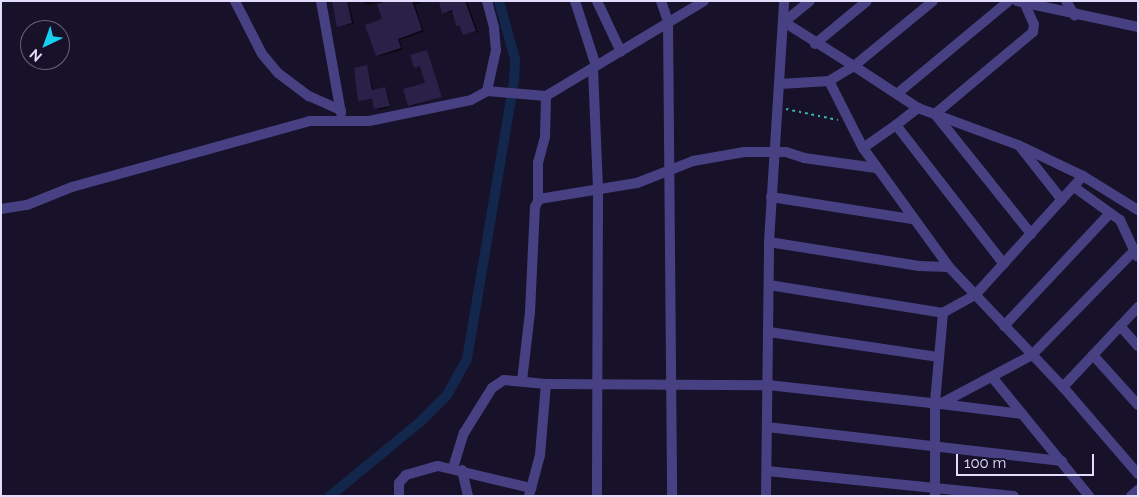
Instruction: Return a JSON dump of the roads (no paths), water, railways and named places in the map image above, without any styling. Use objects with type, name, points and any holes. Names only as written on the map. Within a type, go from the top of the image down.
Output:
[{"type":"street","points":[[235,1],[262,54],[278,73],[309,96],[341,110]]},
{"type":"street","points":[[320,1],[343,122]]},
{"type":"street","points":[[486,1],[494,28],[496,50],[489,91]]},
{"type":"street","points":[[597,496],[598,189],[595,68],[577,6],[597,1],[621,52]]},
{"type":"street","points":[[661,1],[668,21],[672,496]]},
{"type":"street","points":[[1,209],[27,206],[79,185],[310,121],[343,122],[409,114],[471,100],[489,91],[526,97],[546,96],[704,1]]},
{"type":"street","points":[[766,496],[769,242],[784,1]]},
{"type":"street","points":[[784,22],[810,1]]},
{"type":"street","points":[[815,44],[867,1]]},
{"type":"street","points":[[780,84],[829,81],[854,66],[933,1]]},
{"type":"street","points":[[898,93],[1009,1]]},
{"type":"street","points":[[1066,1],[1075,16]]},
{"type":"street","points":[[1020,2],[1075,16],[1138,27]]},
{"type":"street","points":[[936,114],[1034,32],[1034,24],[1020,2]]},
{"type":"street","points":[[784,22],[815,44],[898,93],[918,108],[1018,145],[1083,176],[1135,209],[1120,220]]},
{"type":"street","points":[[829,81],[863,148],[912,220],[950,268],[1063,388],[1138,474]]},
{"type":"street","points":[[522,381],[538,201],[538,163],[545,136],[546,96]]},
{"type":"street","points":[[863,148],[918,108]]},
{"type":"street","points":[[936,114],[1031,234]]},
{"type":"street","points":[[896,125],[1004,264]]},
{"type":"street","points":[[1018,145],[1062,200]]},
{"type":"street","points":[[538,201],[649,180],[669,170],[719,156],[774,151],[876,168]]},
{"type":"street","points":[[769,285],[943,313],[975,296],[1083,176]]},
{"type":"street","points":[[938,403],[1032,355],[1136,254],[1120,220],[1109,214],[1074,187]]},
{"type":"street","points":[[771,197],[912,220]]},
{"type":"street","points":[[1004,326],[1109,214]]},
{"type":"street","points":[[769,242],[919,266],[950,268]]},
{"type":"street","points":[[1063,388],[1138,307]]},
{"type":"street","points":[[935,491],[935,445],[943,313]]},
{"type":"street","points":[[1120,326],[1138,346]]},
{"type":"street","points":[[769,332],[939,357]]},
{"type":"street","points":[[1093,356],[1138,405]]},
{"type":"street","points":[[992,377],[1062,460],[1089,496]]},
{"type":"street","points":[[468,496],[458,469],[462,437],[492,388],[504,380],[546,384],[768,385],[1022,414]]},
{"type":"street","points":[[399,496],[399,483],[411,472],[438,466],[458,469],[530,492],[540,455],[546,384]]},
{"type":"street","points":[[767,427],[1062,460]]},
{"type":"street","points":[[767,471],[935,491],[1014,496]]},
{"type":"street","points":[[1131,496],[1138,490]]},
{"type":"waterway","points":[[330,496],[419,423],[447,395],[467,359],[514,80],[515,59],[499,1]]}]
